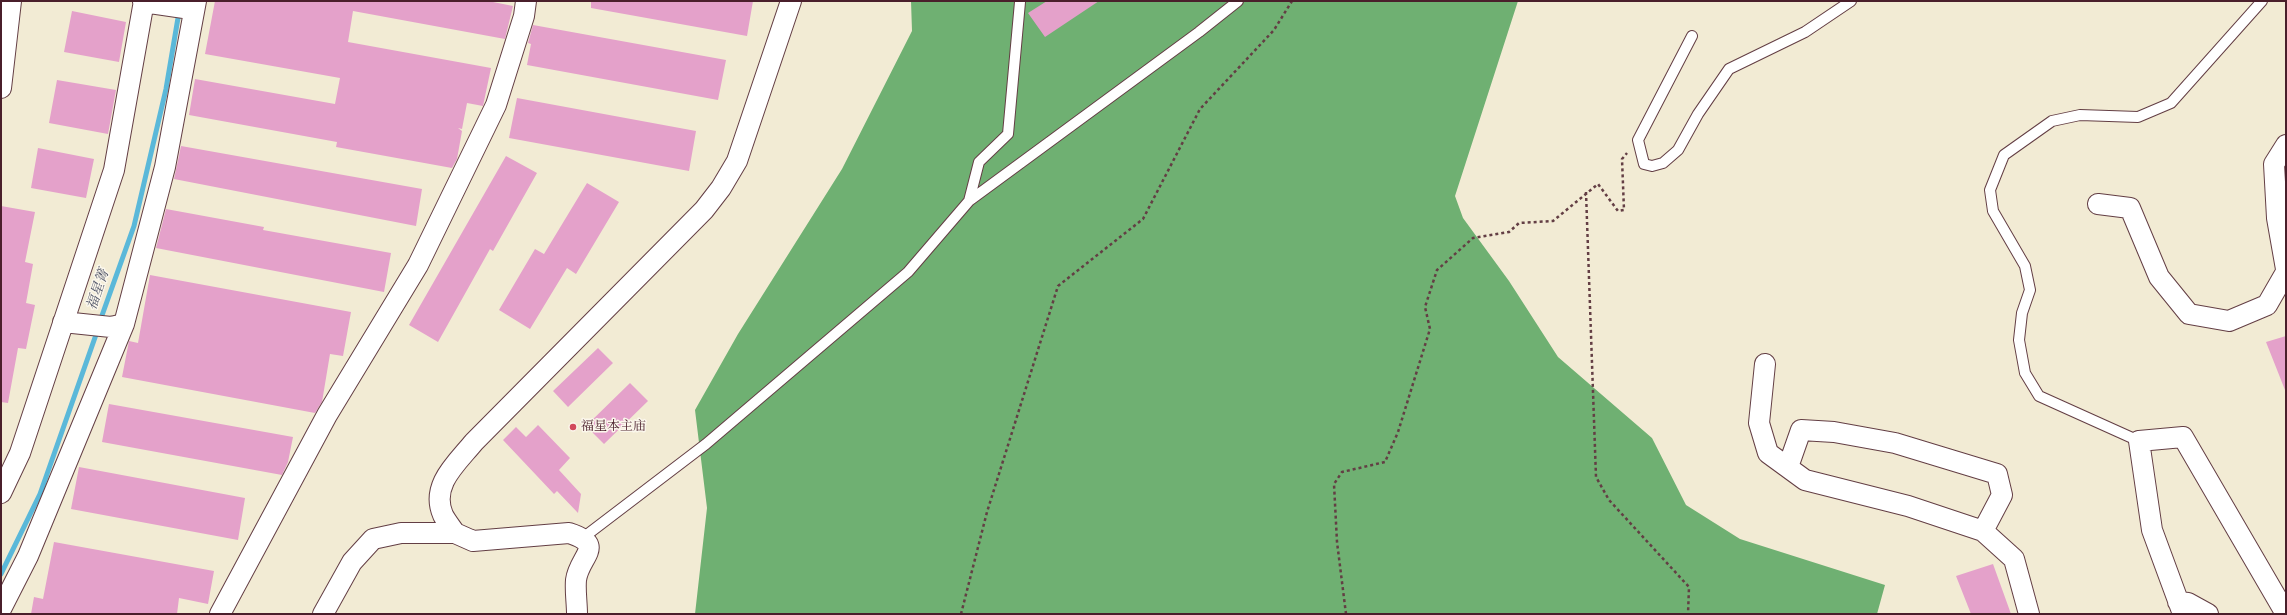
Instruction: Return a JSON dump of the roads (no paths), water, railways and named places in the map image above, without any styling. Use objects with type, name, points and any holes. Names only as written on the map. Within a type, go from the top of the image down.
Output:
[{"type":"street","points":[[1,88],[11,1]]},
{"type":"street","points":[[1,493],[20,453],[114,170],[143,1],[168,5],[194,5],[165,167],[117,326],[28,556],[1,609]]},
{"type":"street","points":[[220,614],[327,415],[418,264],[496,105],[524,16],[526,1]]},
{"type":"street","points":[[455,533],[443,515],[440,503],[439,497],[443,479],[474,442],[704,210],[721,188],[737,161],[792,1]]},
{"type":"street","points":[[2098,204],[2130,208],[2159,277],[2189,314],[2229,321],[2267,305],[2286,271],[2277,218],[2274,164],[2286,145]]},
{"type":"street","points":[[63,322],[117,326]]},
{"type":"street","points":[[1765,364],[1759,423],[1768,453],[1805,480],[1908,506],[1983,531],[2014,559],[2029,614]]},
{"type":"street","points":[[1788,467],[1801,430],[1834,432],[1895,443],[1996,474],[2002,495],[1983,531]]},
{"type":"street","points":[[2208,614],[2188,603],[2180,608],[2152,530],[2139,441],[2183,437],[2286,614]]},
{"type":"street","points":[[323,614],[352,562],[373,539],[401,533],[455,533],[473,541],[569,532],[584,537],[589,546],[589,550],[576,579],[577,614]]},
{"type":"lane","points":[[584,537],[706,444],[908,272],[969,201],[1199,32],[1238,1]]},
{"type":"lane","points":[[1692,36],[1638,140],[1644,164],[1652,166],[1663,163],[1678,150],[1698,114],[1729,70],[1805,32],[1851,1]]},
{"type":"lane","points":[[2139,441],[2039,396],[2025,373],[2019,340],[2022,312],[2030,290],[2025,266],[1993,211],[1990,190],[2004,155],[2052,121],[2080,115],[2138,117],[2170,103],[2262,1]]},
{"type":"lane","points":[[969,201],[979,162],[1008,134],[1020,2]]},
{"type":"waterway","name":"福星箐","points":[[100,321],[134,226],[166,89],[179,12]]},
{"type":"waterway","name":"福星箐","points":[[1,574],[40,494],[98,329]]},
{"type":"place","name":"福星本主庙","points":[[573,427]]}]
